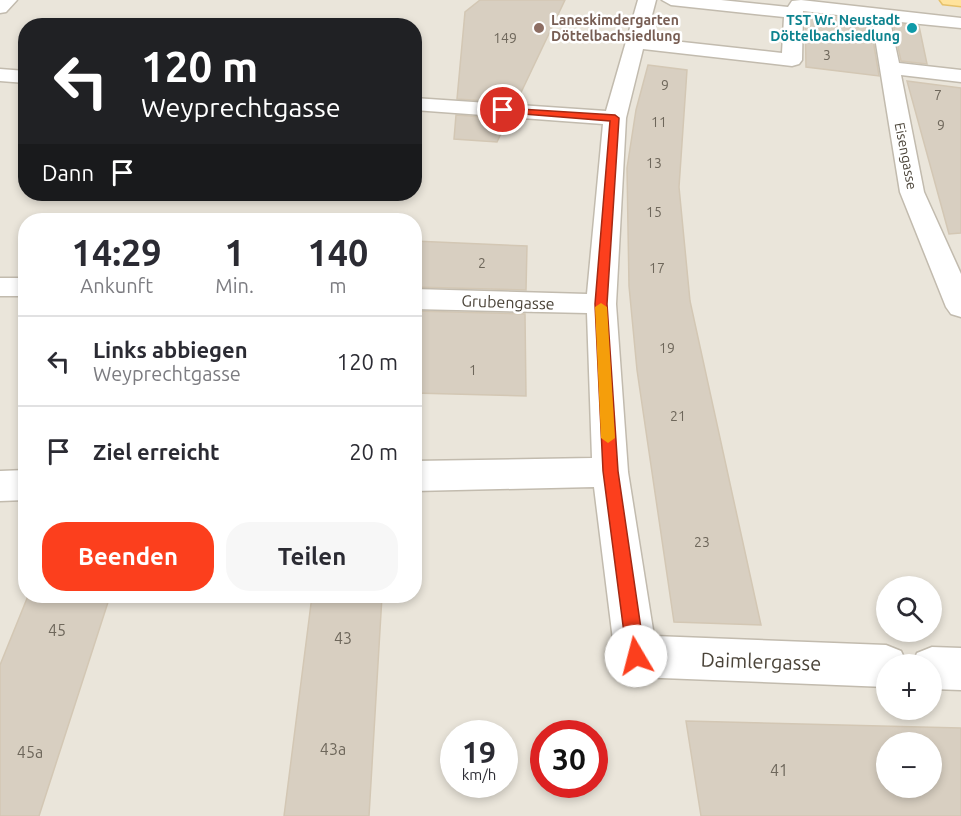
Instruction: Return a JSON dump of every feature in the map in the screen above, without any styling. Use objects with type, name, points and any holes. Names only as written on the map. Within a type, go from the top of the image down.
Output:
[{"type":"main road","points":[[950,0],[961,1]]},
{"type":"street","points":[[0,8],[8,0]]},
{"type":"street","points":[[671,0],[793,13]]},
{"type":"street","points":[[422,476],[610,471],[601,304],[615,118],[647,20],[792,60],[793,13],[798,5],[961,23]]},
{"type":"street","name":"Eisengasse","points":[[880,14],[912,192],[961,307]]},
{"type":"street","points":[[769,33],[792,35]]},
{"type":"street","points":[[889,68],[961,76]]},
{"type":"street","points":[[0,75],[18,76]]},
{"type":"street","points":[[422,105],[615,118]]},
{"type":"street","points":[[0,287],[18,287]]},
{"type":"street","name":"Grubengasse","points":[[422,299],[601,304]]},
{"type":"street","name":"Daimlergasse","points":[[610,471],[636,656],[876,666]]},
{"type":"street","points":[[0,486],[18,485]]},
{"type":"street","points":[[942,668],[961,669]]},
{"type":"shaded area","points":[[0,0],[961,0],[961,816],[0,816]]},
{"type":"building","points":[[480,0],[565,0],[516,103],[457,99],[465,12]]},
{"type":"building","points":[[805,14],[870,21],[879,76],[806,67]]},
{"type":"building","points":[[893,24],[919,26],[927,64],[901,61]]},
{"type":"building","points":[[648,65],[687,70],[679,187],[690,301],[761,625],[674,622],[637,370],[629,286],[627,168],[636,110]]},
{"type":"building","points":[[907,81],[961,88],[961,233],[949,234]]},
{"type":"building","points":[[456,115],[508,119],[497,142],[454,139]]},
{"type":"building","points":[[422,241],[527,246],[526,290],[422,287]]},
{"type":"building","points":[[422,311],[525,314],[526,396],[422,393]]},
{"type":"building","points":[[25,603],[108,603],[39,816],[0,816],[0,665]]},
{"type":"building","points":[[311,603],[382,603],[369,816],[284,816]]},
{"type":"building","points":[[686,721],[961,728],[961,816],[701,816]]},
{"type":"slow traffic","points":[[601,307],[608,438]]},
{"type":"place","name":"Laneskimdergarten Döttelbachsiedlung","points":[[539,28]]},
{"type":"place","name":"TST Wr. Neustadt Döttelbachsiedlung","points":[[912,28]]},
{"type":"route","points":[[503,110],[615,118],[601,304],[610,471],[636,656]]}]
